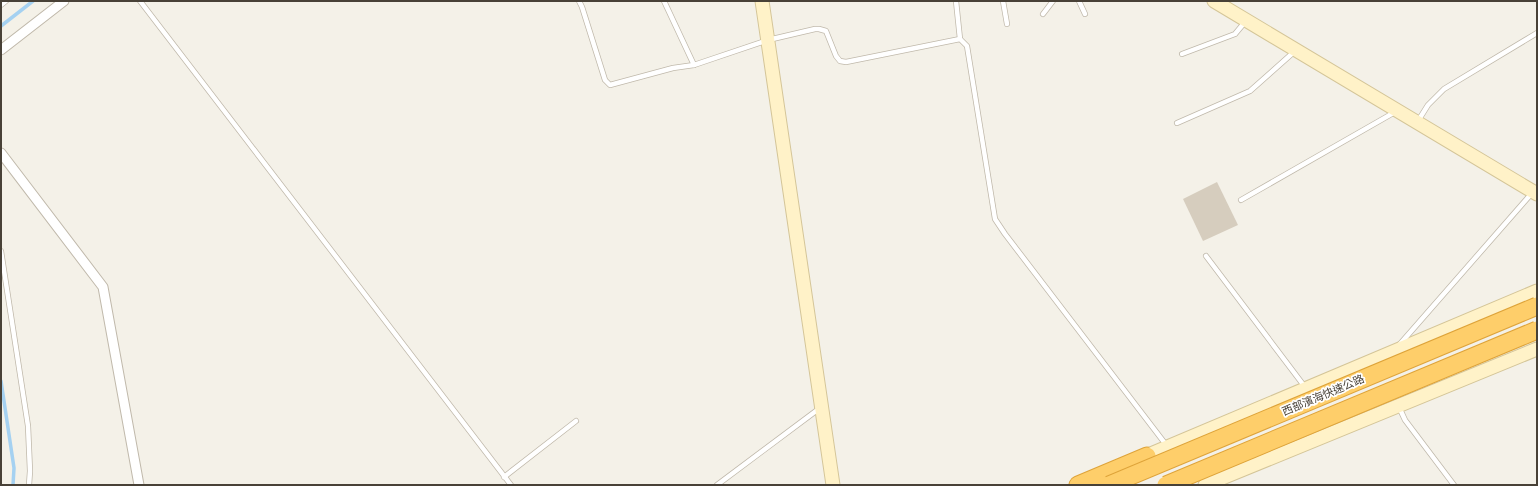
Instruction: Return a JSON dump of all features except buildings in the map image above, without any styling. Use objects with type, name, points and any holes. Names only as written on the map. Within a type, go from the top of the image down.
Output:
[{"type":"highway","name":"西部濱海快速公路","points":[[1109,485],[1537,306]]},
{"type":"highway","name":"西部濱海快速公路","points":[[1166,485],[1537,330]]},
{"type":"highway","points":[[1078,485],[1147,456]]},
{"type":"main road","points":[[762,1],[833,485]]},
{"type":"main road","points":[[1214,1],[1418,121],[1535,193]]},
{"type":"main road","points":[[1073,485],[1147,456],[1537,291]]},
{"type":"main road","points":[[1093,485],[1339,382],[1518,321],[1537,300]]},
{"type":"main road","points":[[1175,485],[1225,453],[1530,327],[1537,330]]},
{"type":"main road","points":[[1205,485],[1537,350]]},
{"type":"street","points":[[1,50],[64,1]]},
{"type":"street","points":[[1,153],[104,287],[140,485]]},
{"type":"lane","points":[[1,5],[6,1]]},
{"type":"lane","points":[[140,1],[511,485]]},
{"type":"lane","points":[[579,1],[605,80],[610,85],[673,68],[694,65],[768,40],[819,29],[826,31],[836,56],[840,61],[846,62],[960,39]]},
{"type":"lane","points":[[664,1],[694,65]]},
{"type":"lane","points":[[956,1],[960,39],[966,46],[995,219],[1168,447]]},
{"type":"lane","points":[[1003,1],[1007,24]]},
{"type":"lane","points":[[1044,14],[1053,1]]},
{"type":"lane","points":[[1079,1],[1085,14]]},
{"type":"lane","points":[[1182,54],[1235,34],[1246,20]]},
{"type":"lane","points":[[1418,121],[1428,105],[1444,89],[1537,34]]},
{"type":"lane","points":[[1177,123],[1250,91],[1296,50]]},
{"type":"lane","points":[[1241,200],[1398,110]]},
{"type":"lane","points":[[1393,352],[1535,193]]},
{"type":"lane","points":[[1,251],[28,426],[30,471],[29,485]]},
{"type":"lane","points":[[1206,256],[1306,389]]},
{"type":"lane","points":[[1399,406],[1405,420],[1454,485]]},
{"type":"lane","points":[[717,485],[821,407]]},
{"type":"lane","points":[[504,476],[576,421]]},
{"type":"waterway","points":[[1,26],[33,1]]},
{"type":"waterway","points":[[1,381],[14,468],[13,485]]}]
